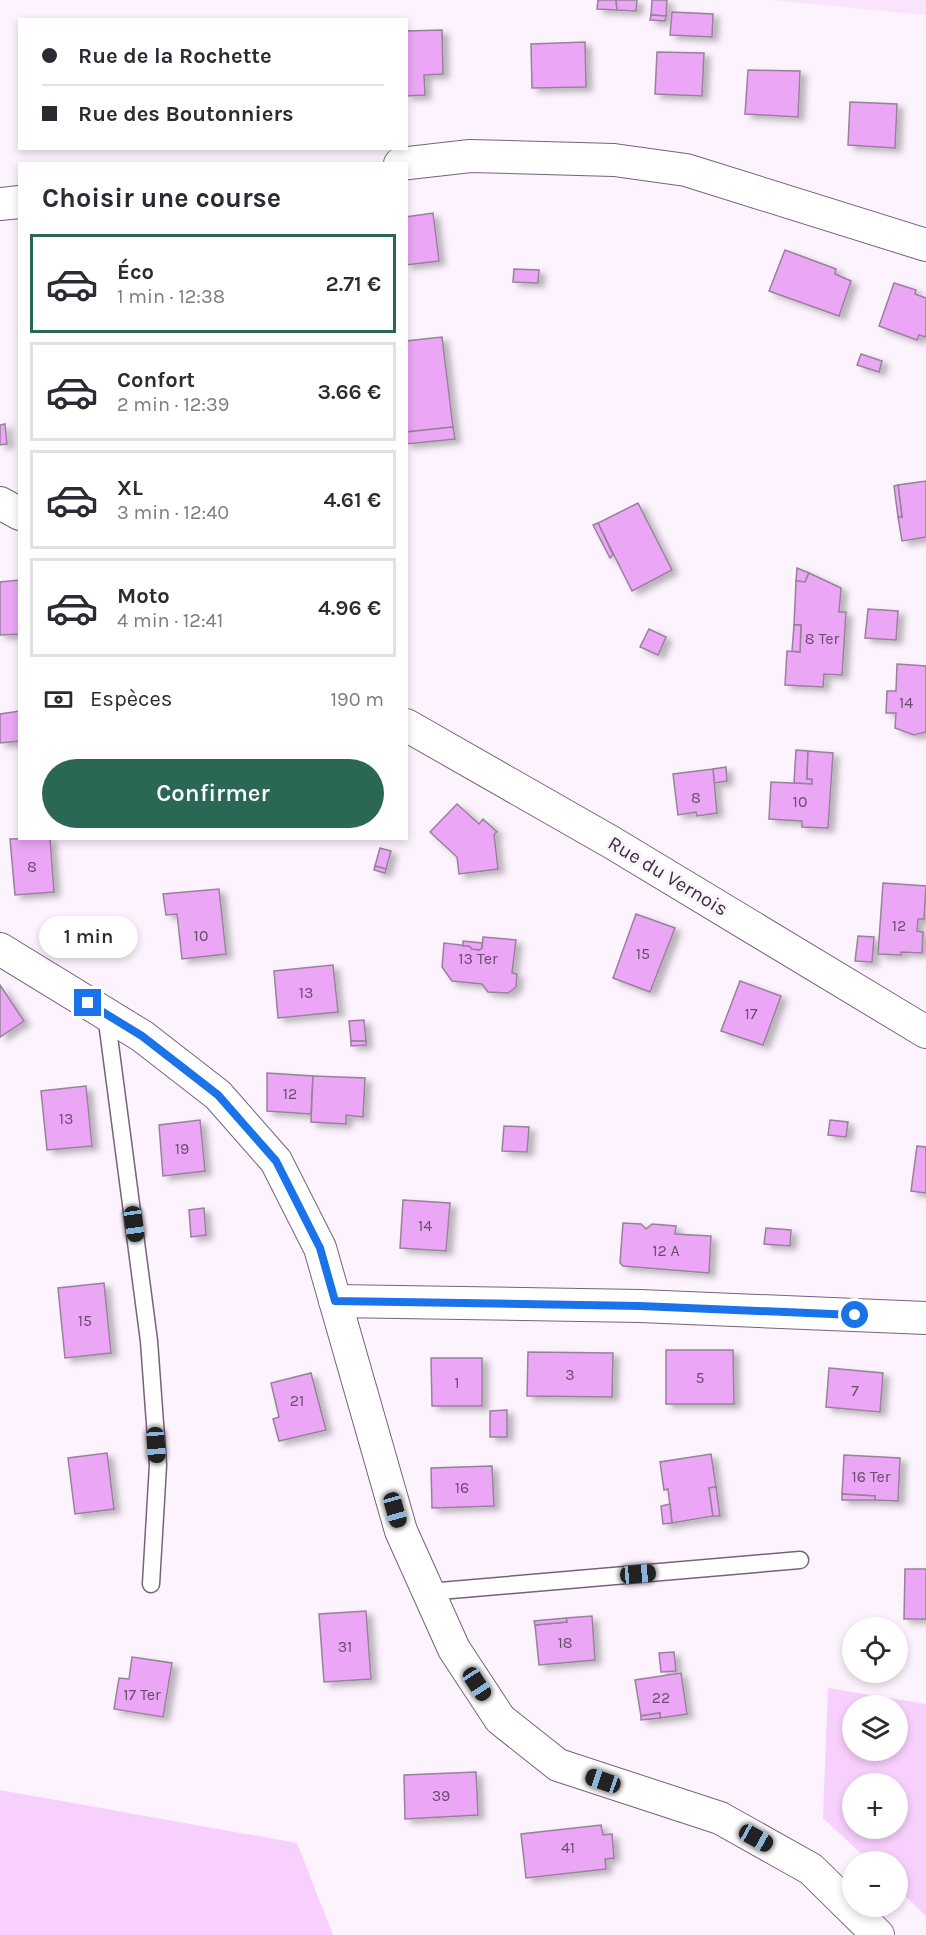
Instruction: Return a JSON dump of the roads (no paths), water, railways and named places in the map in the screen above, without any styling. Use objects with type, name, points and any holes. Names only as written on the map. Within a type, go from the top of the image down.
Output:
[{"type":"street","points":[[408,163],[470,156],[592,159],[686,170],[926,245]]},
{"type":"street","points":[[0,204],[18,202]]},
{"type":"street","points":[[0,503],[18,513]]},
{"type":"street","name":"Rue du Vernois","points":[[408,726],[611,842],[926,1032]]},
{"type":"street","points":[[0,949],[142,1036],[218,1095],[276,1161],[320,1248],[401,1532],[454,1649],[500,1719],[558,1765],[720,1818],[811,1869],[878,1935]]},
{"type":"street","points":[[335,1301],[640,1306],[926,1318]]},
{"type":"lane","points":[[106,1014],[150,1353],[158,1466],[151,1584]]},
{"type":"lane","points":[[428,1592],[800,1560]]}]
